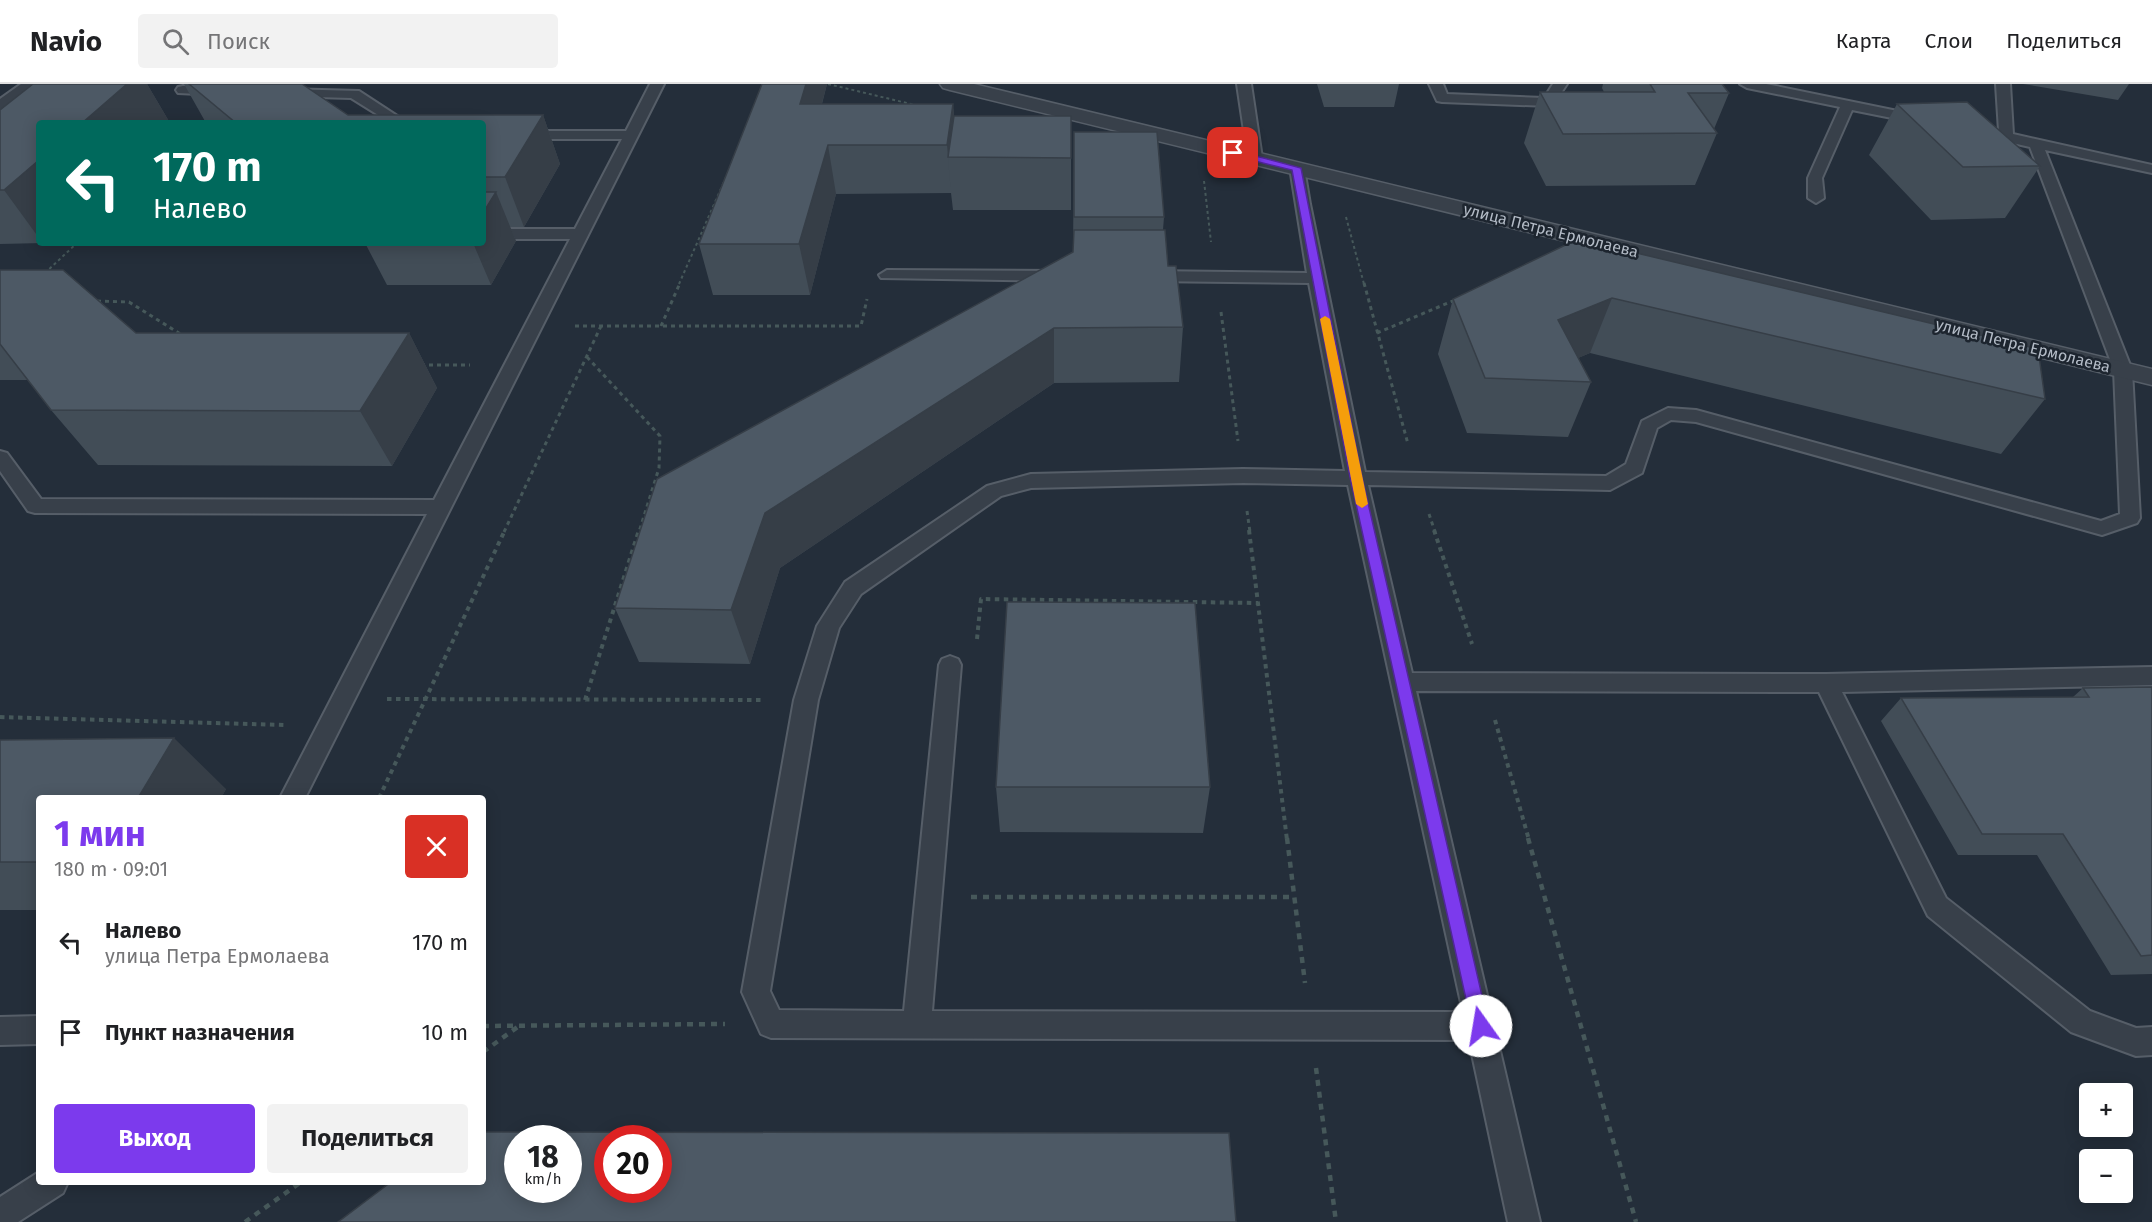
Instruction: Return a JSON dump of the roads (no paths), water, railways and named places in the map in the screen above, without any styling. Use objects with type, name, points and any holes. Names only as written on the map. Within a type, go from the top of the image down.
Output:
[{"type":"street","name":"улица Петра Ермолаева","points":[[950,84],[2152,377]]},
{"type":"lane","points":[[0,106],[29,84]]},
{"type":"lane","points":[[190,84],[183,90],[229,91]]},
{"type":"lane","points":[[294,795],[657,84]]},
{"type":"lane","points":[[1244,84],[1255,158]]},
{"type":"lane","points":[[1436,84],[1442,98],[1548,102],[1560,84]]},
{"type":"lane","points":[[1747,84],[1938,123]]},
{"type":"lane","points":[[2003,84],[2006,137]]},
{"type":"lane","points":[[274,92],[354,94],[396,120]]},
{"type":"lane","points":[[1816,198],[1815,178],[1848,104]]},
{"type":"lane","points":[[1961,128],[2152,169]]},
{"type":"lane","points":[[486,135],[629,135]]},
{"type":"lane","points":[[1481,1026],[771,1024],[756,992],[807,700],[828,626],[853,588],[994,491],[1031,481],[1243,476],[1610,483],[1635,468],[1649,425],[1668,414],[1696,417],[2102,528],[2130,518],[2123,370],[2036,144]]},
{"type":"lane","points":[[1297,168],[1356,477],[1524,1222]]},
{"type":"lane","points":[[486,234],[579,234]]},
{"type":"lane","points":[[887,275],[1075,276]]},
{"type":"lane","points":[[1134,276],[1317,278]]},
{"type":"lane","points":[[0,457],[35,506],[440,507]]},
{"type":"lane","points":[[917,1024],[950,665]]},
{"type":"lane","points":[[1404,682],[1826,683],[2152,676]]},
{"type":"lane","points":[[1826,683],[1937,907],[2081,1022],[2136,1042],[2152,1041]]},
{"type":"lane","points":[[0,1031],[36,1030]]},
{"type":"lane","points":[[0,1215],[47,1185]]}]
